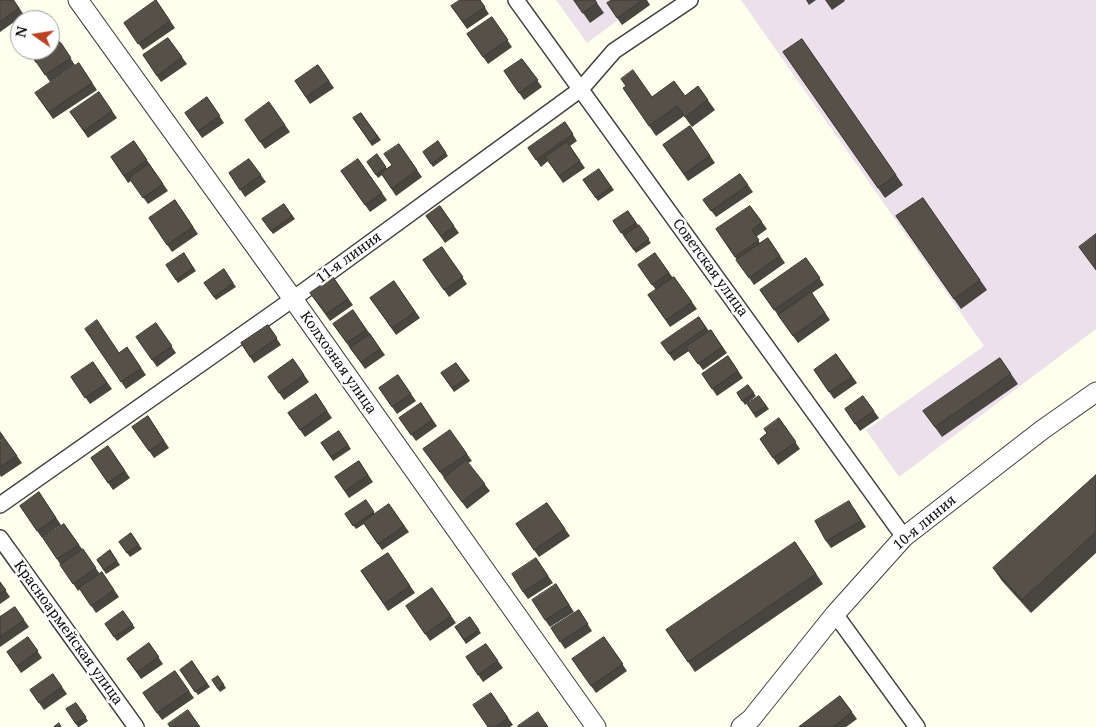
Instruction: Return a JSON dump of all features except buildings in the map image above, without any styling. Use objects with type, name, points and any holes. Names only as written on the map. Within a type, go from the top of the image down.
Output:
[{"type":"street","name":"Колхозная улица","points":[[78,0],[293,298],[596,727]]},
{"type":"street","name":"Советская улица","points":[[516,0],[904,537]]},
{"type":"street","name":"11-я линия","points":[[0,505],[293,298],[581,89],[614,51],[690,0]]},
{"type":"street","name":"10-я линия","points":[[741,727],[751,719],[835,614],[904,537],[1042,430],[1096,392]]},
{"type":"street","name":"Красноармейская улица","points":[[0,538],[136,727]]},
{"type":"street","points":[[835,614],[917,727]]},
{"type":"shaded area","points":[[556,0],[647,0],[650,5],[622,25],[618,20],[587,43]]},
{"type":"shaded area","points":[[741,0],[1096,0],[1096,329],[899,477],[866,430],[984,346]]}]
